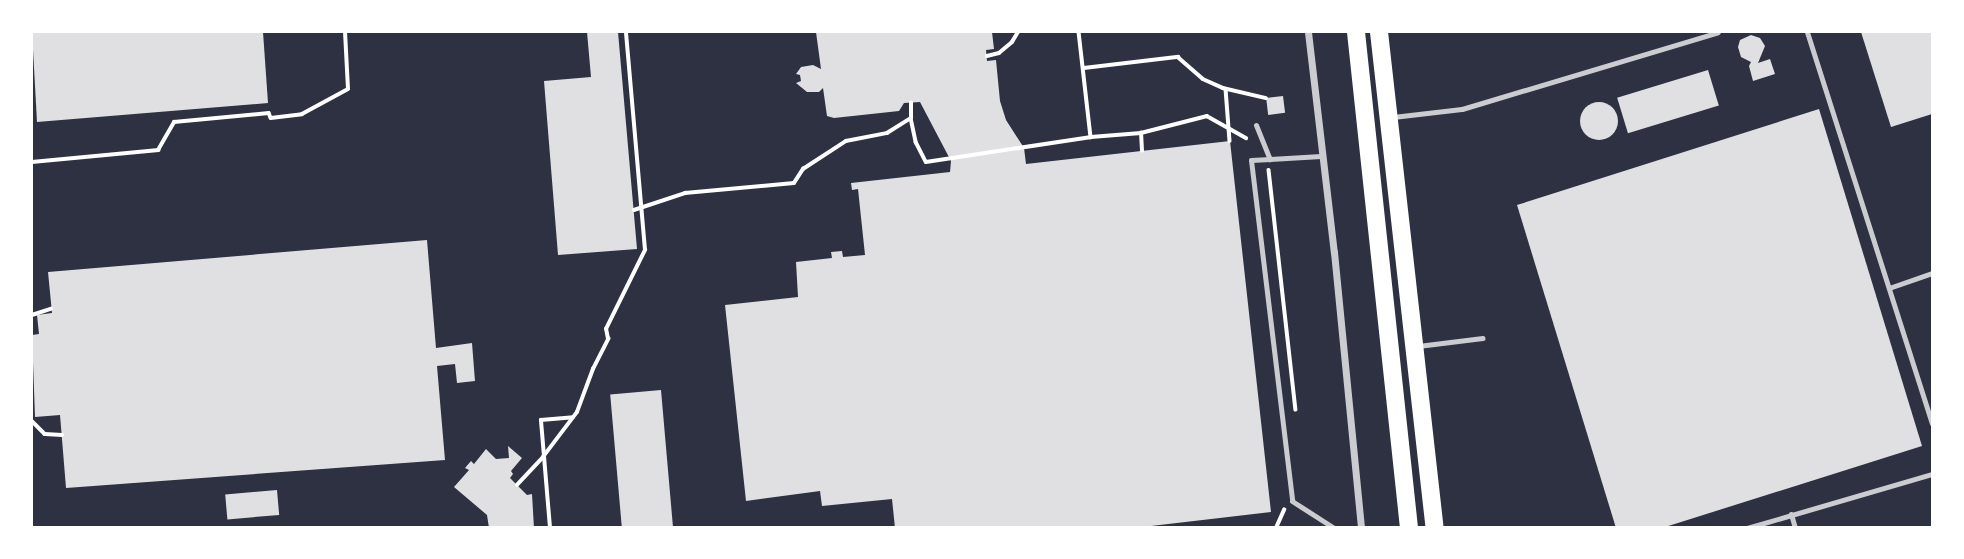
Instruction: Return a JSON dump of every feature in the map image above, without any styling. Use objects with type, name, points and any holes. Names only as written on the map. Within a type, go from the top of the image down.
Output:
[{"type":"main road","points":[[1356,32],[1409,527]]},
{"type":"main road","points":[[1379,32],[1435,527]]},
{"type":"street","points":[[1308,32],[1338,290],[1361,527]]},
{"type":"lane","points":[[1389,117],[1462,109],[1718,32]]},
{"type":"lane","points":[[1807,32],[1933,424]]},
{"type":"lane","points":[[1256,125],[1270,159]]},
{"type":"lane","points":[[1321,156],[1251,160],[1292,501],[1334,527]]},
{"type":"lane","points":[[1889,288],[1933,273]]},
{"type":"lane","points":[[1415,346],[1482,338]]},
{"type":"lane","points":[[1752,527],[1933,474]]},
{"type":"lane","points":[[1791,514],[1795,527]]},
{"type":"path","points":[[32,162],[159,150],[174,122],[269,113],[271,118],[302,114],[348,89],[345,32]]},
{"type":"path","points":[[517,485],[543,457],[573,417],[608,339],[606,329],[645,250],[626,32]]},
{"type":"path","points":[[987,56],[999,53],[1012,42],[1018,32]]},
{"type":"path","points":[[1079,32],[1091,137]]},
{"type":"path","points":[[1084,68],[1178,57],[1203,79],[1226,89],[1266,98]]},
{"type":"path","points":[[1226,89],[1230,141]]},
{"type":"path","points":[[911,103],[916,142],[926,162],[1091,137],[1141,133],[1207,116],[1229,128]]},
{"type":"path","points":[[634,210],[685,193],[794,183],[803,169],[846,141],[887,133],[911,118]]},
{"type":"path","points":[[1141,133],[1142,151]]},
{"type":"path","points":[[32,315],[51,309]]},
{"type":"path","points":[[550,527],[541,420],[573,417]]},
{"type":"path","points":[[32,421],[45,434],[62,435]]},
{"type":"building","points":[[32,32],[263,32],[268,103],[37,122]]},
{"type":"building","points":[[587,32],[618,32],[637,249],[558,255],[544,81],[591,77]]},
{"type":"building","points":[[816,32],[992,32],[994,49],[986,50],[987,61],[996,60],[1000,101],[1006,120],[1024,148],[1026,164],[1230,141],[1271,512],[1134,528],[895,528],[892,499],[822,506],[820,491],[746,501],[725,305],[798,297],[796,262],[832,258],[831,252],[842,251],[843,257],[865,255],[858,189],[852,190],[851,183],[950,172],[951,161],[920,102],[904,103],[899,111],[834,118],[827,116],[823,88],[819,92],[807,92],[796,83],[801,81],[800,75],[796,74],[801,67],[813,65],[821,69]]},
{"type":"building","points":[[1861,32],[1932,32],[1932,114],[1891,127]]},
{"type":"building","points":[[1751,35],[1760,38],[1765,46],[1758,63],[1770,59],[1775,74],[1753,81],[1749,66],[1751,62],[1741,57],[1738,47],[1740,40]]},
{"type":"building","points":[[1708,70],[1719,105],[1628,133],[1617,98]]},
{"type":"building","points":[[1283,96],[1285,113],[1268,115],[1266,98]]},
{"type":"building","points":[[1599,102],[1612,108],[1618,121],[1612,134],[1599,140],[1586,134],[1580,121],[1586,108]]},
{"type":"building","points":[[1819,109],[1922,446],[1662,528],[1616,528],[1517,205]]},
{"type":"building","points":[[427,240],[436,348],[472,343],[475,381],[457,383],[455,364],[437,366],[445,460],[66,488],[60,415],[35,417],[32,335],[39,334],[37,315],[52,313],[48,272]]},
{"type":"building","points":[[661,390],[673,528],[622,528],[610,394]]},
{"type":"building","points":[[508,446],[522,458],[511,471],[513,474],[510,478],[527,495],[532,494],[534,528],[489,528],[487,515],[454,487],[469,470],[465,468],[471,461],[474,464],[486,449],[496,459],[509,458]]},
{"type":"building","points":[[277,490],[279,515],[227,519],[225,495]]}]
